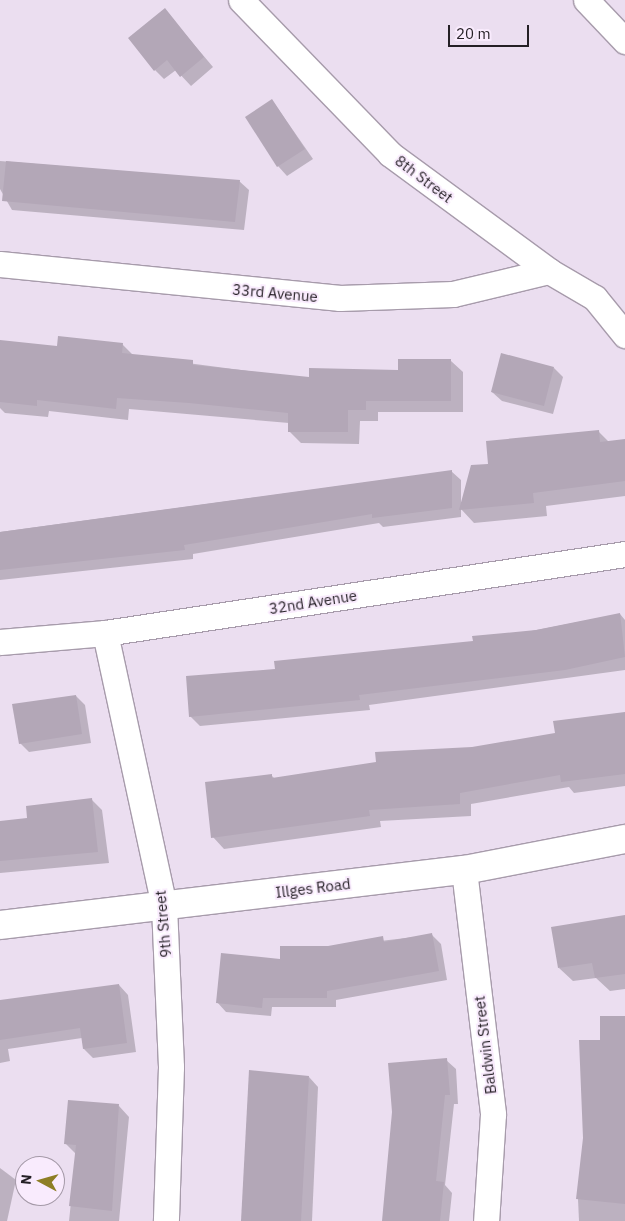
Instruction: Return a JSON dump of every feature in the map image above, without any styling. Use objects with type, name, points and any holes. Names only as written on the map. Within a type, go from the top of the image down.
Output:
[{"type":"street","name":"8th Street","points":[[241,0],[390,154],[549,271],[595,298],[625,335]]},
{"type":"street","points":[[586,0],[625,41]]},
{"type":"street","name":"33rd Avenue","points":[[0,264],[340,298],[453,294],[549,271]]},
{"type":"street","name":"32nd Avenue","points":[[0,642],[105,633],[625,554]]},
{"type":"street","name":"9th Street","points":[[105,633],[164,906],[171,1067],[166,1221]]},
{"type":"street","name":"Illges Road","points":[[0,925],[464,870],[625,838]]},
{"type":"street","name":"Baldwin Street","points":[[464,870],[493,1114],[486,1221]]},
{"type":"building","points":[[165,8],[204,57],[180,77],[167,60],[154,71],[128,38]]},
{"type":"building","points":[[272,99],[305,149],[277,167],[245,117]]},
{"type":"building","points":[[6,161],[240,180],[235,222],[2,201]]},
{"type":"building","points":[[58,336],[123,343],[122,353],[193,360],[193,365],[309,377],[309,368],[398,370],[398,359],[451,359],[451,401],[366,401],[366,410],[348,410],[348,432],[288,432],[288,413],[189,403],[117,398],[116,409],[37,400],[37,406],[0,402],[0,340],[57,346]]},
{"type":"building","points":[[501,353],[554,367],[544,406],[491,392]]},
{"type":"building","points":[[599,430],[600,442],[625,439],[625,481],[533,493],[534,503],[459,510],[471,465],[488,464],[486,441]]},
{"type":"building","points":[[452,470],[452,508],[372,518],[372,514],[184,545],[185,550],[0,570],[0,532]]},
{"type":"building","points":[[620,613],[625,657],[565,670],[359,695],[360,700],[189,717],[186,676],[275,669],[274,661],[473,641],[472,636],[536,630]]},
{"type":"building","points":[[76,695],[82,734],[19,744],[12,704]]},
{"type":"building","points":[[625,712],[625,774],[561,782],[560,775],[460,793],[460,804],[369,810],[370,816],[211,838],[205,782],[272,774],[272,778],[376,762],[375,752],[472,747],[555,733],[553,721]]},
{"type":"building","points":[[92,798],[98,852],[0,861],[0,821],[27,818],[26,806]]},
{"type":"building","points":[[625,915],[625,974],[595,978],[592,963],[558,968],[551,927]]},
{"type":"building","points":[[432,933],[439,971],[327,991],[327,998],[263,998],[262,1008],[216,1003],[221,953],[280,959],[280,946],[328,946],[383,936],[384,942]]},
{"type":"building","points":[[119,984],[127,1043],[83,1049],[80,1028],[0,1040],[0,1000]]},
{"type":"building","points":[[600,1016],[625,1016],[625,1204],[576,1199],[583,1138],[579,1040],[600,1040]]},
{"type":"building","points":[[447,1058],[450,1095],[445,1095],[436,1181],[444,1182],[440,1221],[382,1221],[392,1112],[388,1063]]},
{"type":"building","points":[[249,1070],[309,1076],[301,1221],[241,1221]]},
{"type":"building","points":[[68,1100],[119,1104],[112,1211],[69,1206],[76,1145],[64,1144]]}]
